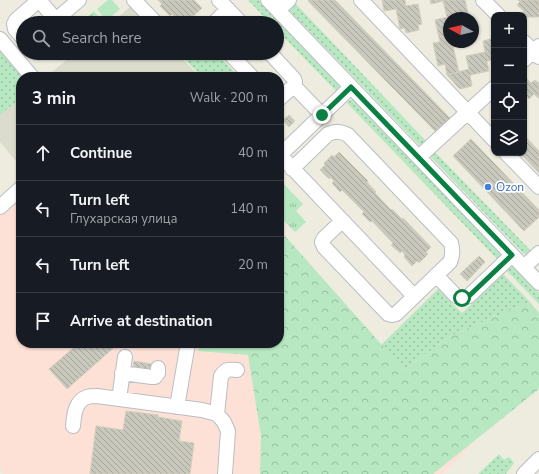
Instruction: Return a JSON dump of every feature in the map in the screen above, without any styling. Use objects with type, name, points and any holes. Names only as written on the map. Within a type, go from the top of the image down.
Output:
[{"type":"street","points":[[21,16],[39,0],[50,16]]},
{"type":"street","points":[[60,16],[79,0]]},
{"type":"street","points":[[134,0],[149,16]]},
{"type":"street","points":[[268,0],[284,16]]},
{"type":"street","points":[[278,10],[289,0]]},
{"type":"street","points":[[360,0],[491,137]]},
{"type":"street","points":[[483,0],[495,12]]},
{"type":"street","points":[[218,16],[223,5],[234,16]]},
{"type":"street","points":[[284,16],[539,283]]},
{"type":"street","points":[[16,20],[14,24],[16,30]]},
{"type":"street","points":[[0,39],[16,50]]},
{"type":"street","points":[[23,60],[29,72]]},
{"type":"street","points":[[236,60],[247,72]]},
{"type":"street","points":[[276,60],[295,82],[294,86],[284,95]]},
{"type":"street","points":[[294,86],[322,115]]},
{"type":"street","points":[[284,151],[351,87]]},
{"type":"street","points":[[418,157],[491,91]]},
{"type":"street","points":[[292,169],[328,134],[334,131],[348,135],[451,243],[453,256],[450,262],[396,314],[388,314],[324,247],[322,242],[324,238],[342,221]]},
{"type":"street","points":[[509,156],[539,187]]},
{"type":"street","points":[[284,161],[414,296]]},
{"type":"street","points":[[0,207],[16,193]]},
{"type":"street","points":[[524,267],[539,253]]},
{"type":"street","points":[[436,275],[456,296],[462,298],[469,296],[512,255]]},
{"type":"street","points":[[177,407],[187,348]]},
{"type":"street","points":[[119,399],[125,357]]},
{"type":"street","points":[[122,373],[152,378],[158,373],[158,368]]},
{"type":"street","points":[[217,414],[221,376],[224,371],[230,369],[237,370]]},
{"type":"street","points":[[72,426],[74,413],[78,403],[87,397],[97,396],[202,410],[217,414],[224,422],[228,431],[225,474]]},
{"type":"street","points":[[524,474],[539,459]]},
{"type":"shaded area","points":[[131,6],[141,16],[119,16]]},
{"type":"shaded area","points":[[67,60],[184,60],[195,72],[52,72]]},
{"type":"shaded area","points":[[16,102],[16,161],[0,142],[0,115]]},
{"type":"shaded area","points":[[16,198],[16,348],[284,348],[284,235],[471,446],[442,474],[3,474],[0,467],[0,212]]},
{"type":"green space","points":[[108,0],[112,0],[120,9],[112,16],[102,16],[97,9]]},
{"type":"green space","points":[[248,0],[259,0],[274,16],[263,16]]},
{"type":"green space","points":[[295,3],[427,142],[419,145],[290,11]]},
{"type":"green space","points":[[94,11],[98,16],[89,16]]},
{"type":"green space","points":[[284,26],[340,85],[337,92],[284,37]]},
{"type":"green space","points":[[0,51],[18,72],[16,72],[16,102],[0,115]]},
{"type":"green space","points":[[186,60],[223,60],[234,72],[197,72]]},
{"type":"green space","points":[[353,99],[502,254],[499,261],[346,102]]},
{"type":"green space","points":[[433,150],[532,252],[524,254],[430,156]]},
{"type":"green space","points":[[284,184],[303,204],[296,211],[306,222],[295,232],[284,221]]},
{"type":"green space","points":[[285,236],[404,370],[452,335],[530,302],[539,313],[539,389],[433,474],[260,474],[261,436],[248,355],[198,351],[199,348],[284,348]]},
{"type":"green space","points":[[513,266],[539,293],[539,304],[505,269]]},
{"type":"green space","points":[[503,274],[530,302],[452,335],[404,370],[381,345],[438,289],[462,313]]},
{"type":"green space","points":[[499,454],[504,460],[509,457],[514,463],[506,474],[478,474]]},
{"type":"building","points":[[158,0],[194,0],[202,8],[193,16],[174,16],[172,14],[170,16],[160,6],[162,4]]},
{"type":"building","points":[[335,0],[450,118],[436,132],[308,1]]},
{"type":"building","points":[[382,0],[405,0],[406,6],[418,4],[422,24],[418,25],[419,30],[406,33],[405,28],[400,29],[396,9],[384,11]]},
{"type":"building","points":[[430,0],[465,0],[468,12],[446,12],[443,1],[431,4]]},
{"type":"building","points":[[518,0],[539,0],[539,17],[527,17],[527,12],[523,12],[524,11],[517,5],[520,2]]},
{"type":"building","points":[[443,18],[443,48],[453,48],[459,72],[447,75],[445,64],[438,66],[433,43],[440,42],[435,20]]},
{"type":"building","points":[[491,39],[491,60],[487,61],[489,71],[470,75],[472,86],[460,89],[447,75],[469,69],[466,56],[485,52],[483,41]]},
{"type":"building","points":[[527,79],[531,83],[535,80],[539,83],[539,99],[534,94],[529,99],[527,97]]},
{"type":"building","points":[[289,115],[295,121],[289,127],[284,119]]},
{"type":"building","points":[[527,138],[539,151],[539,173],[523,156],[527,156]]},
{"type":"building","points":[[471,139],[539,210],[539,217],[524,231],[453,156]]},
{"type":"building","points":[[339,152],[368,181],[367,182],[376,192],[375,193],[391,210],[392,209],[402,219],[403,218],[431,247],[426,252],[428,254],[419,263],[417,261],[412,266],[404,257],[405,255],[402,251],[400,253],[391,245],[393,243],[372,221],[370,222],[362,214],[364,212],[342,190],[340,192],[332,183],[334,181],[330,177],[329,179],[320,170],[325,165],[324,163],[332,155],[334,157]]},
{"type":"building","points":[[479,256],[485,262],[467,281],[460,274]]},
{"type":"building","points":[[73,348],[113,348],[67,389],[49,369]]},
{"type":"building","points":[[134,361],[152,364],[151,372],[133,370]]},
{"type":"building","points":[[126,411],[158,415],[158,417],[182,421],[179,441],[194,443],[190,474],[90,474],[96,426],[123,430]]},
{"type":"place","name":"Ozon","points":[[488,187]]},
{"type":"route","points":[[322,115],[351,87],[512,255],[469,296],[462,298]]}]
